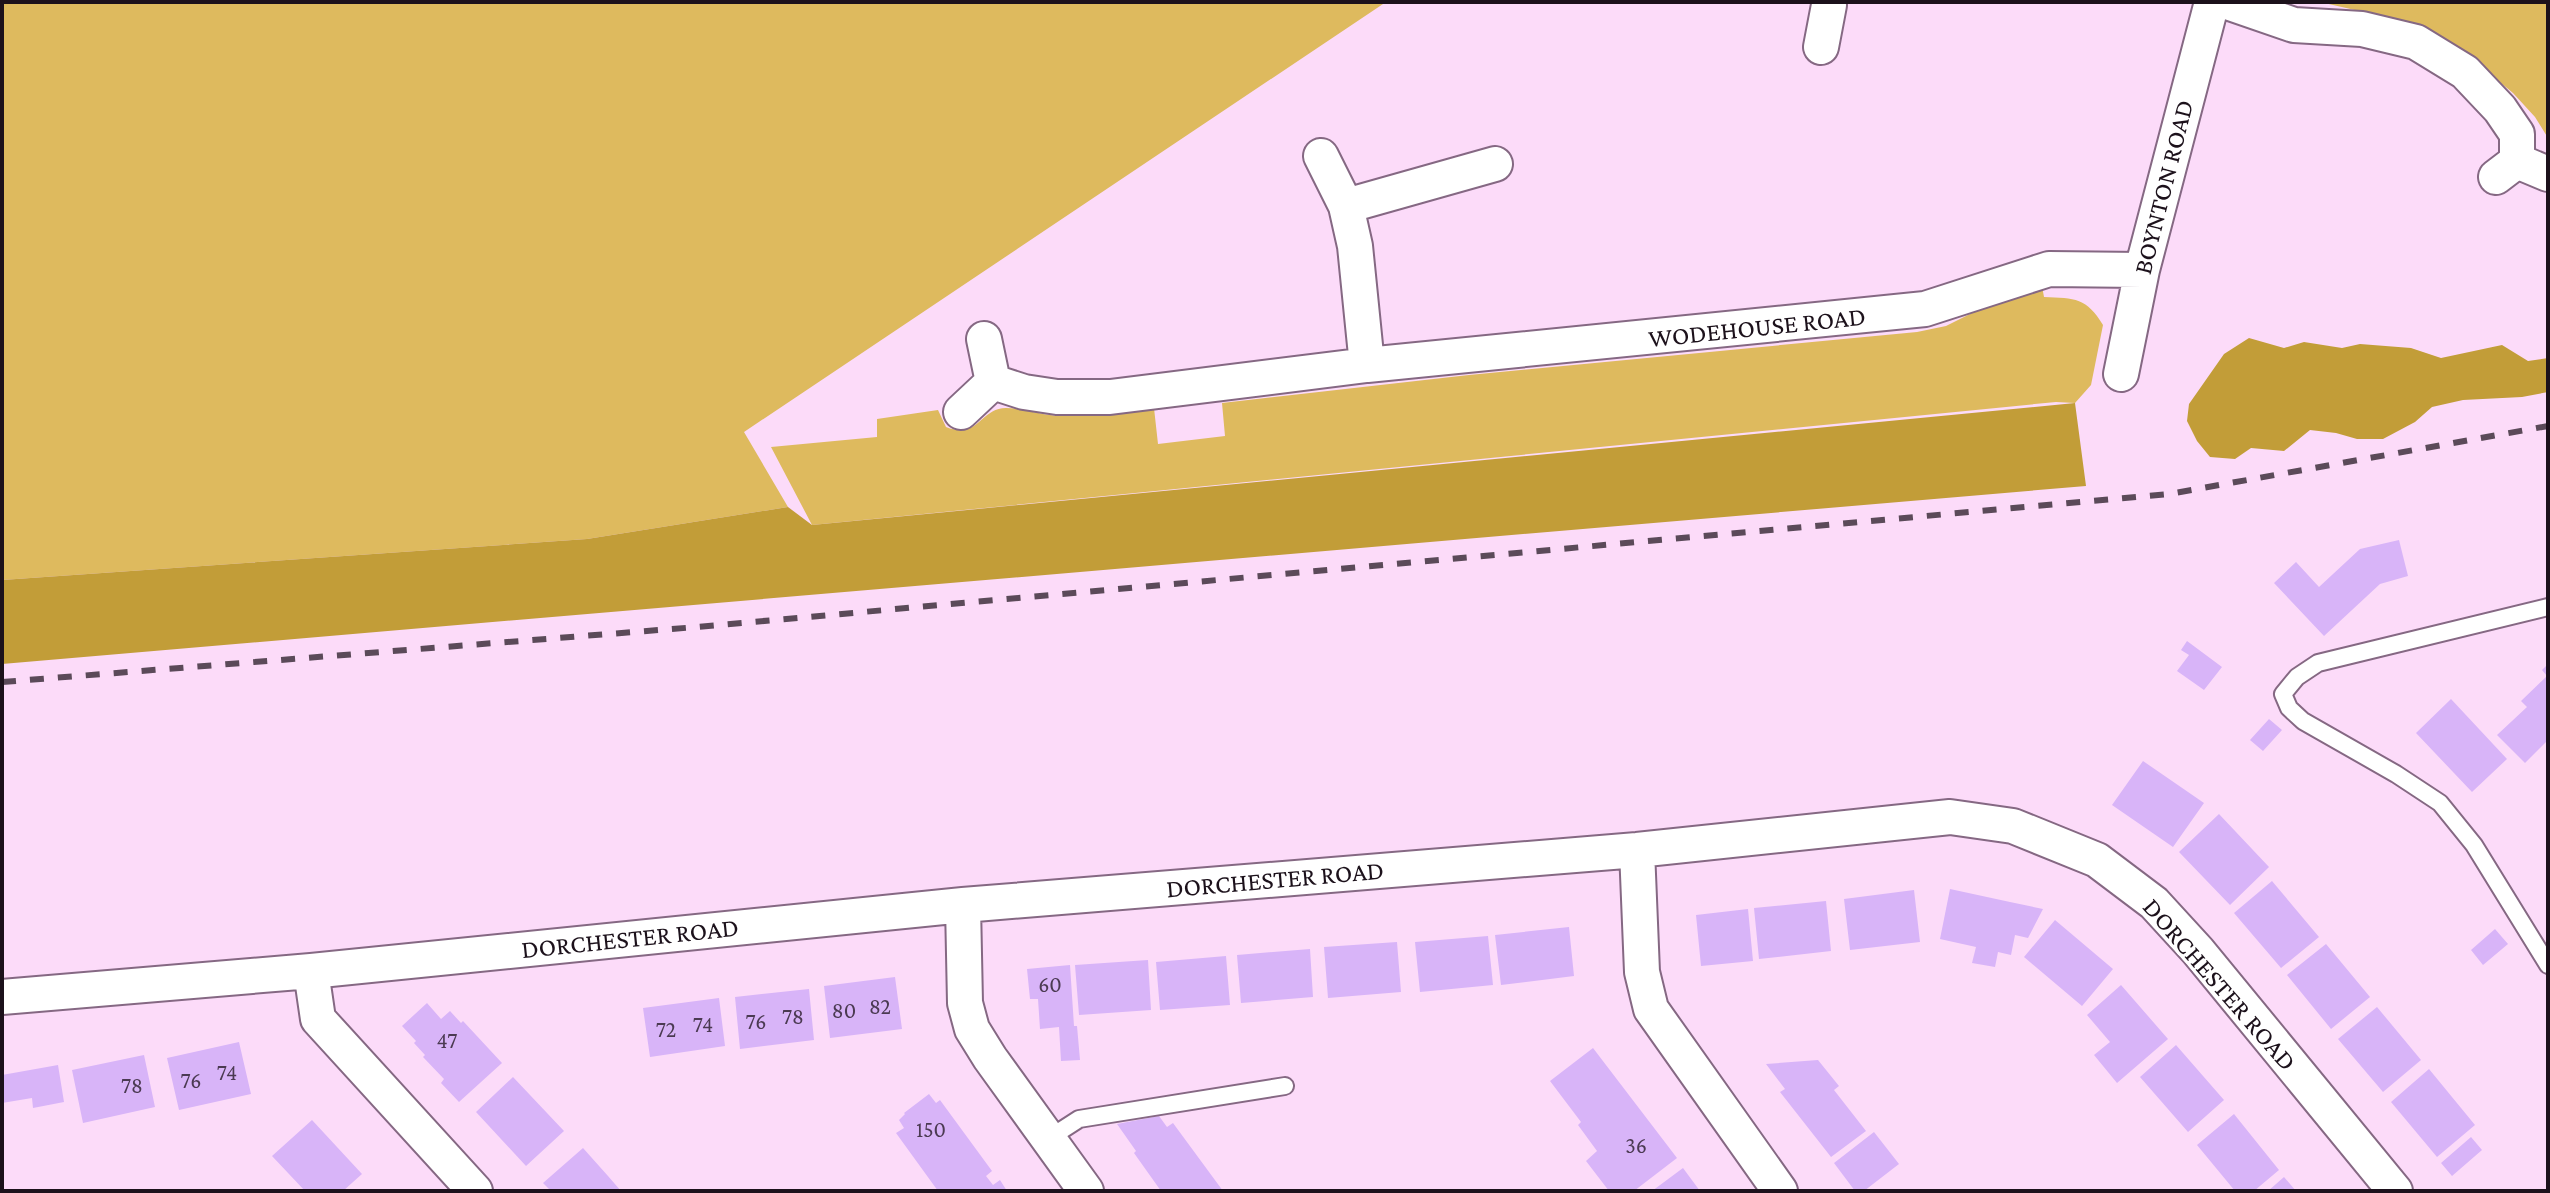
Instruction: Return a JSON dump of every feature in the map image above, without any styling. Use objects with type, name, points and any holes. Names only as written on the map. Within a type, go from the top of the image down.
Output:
[{"type":"street","name":"BOYNTON ROAD","points":[[2121,374],[2142,270],[2212,2]]},
{"type":"street","points":[[2227,2],[2294,25],[2362,29],[2416,42],[2465,72],[2500,109],[2517,134],[2506,169],[2548,174]]},
{"type":"street","points":[[1821,47],[1826,3]]},
{"type":"street","points":[[1321,156],[1346,206],[1355,246],[1367,365]]},
{"type":"street","points":[[1346,206],[1495,164]]},
{"type":"street","name":"WODEHOUSE ROAD","points":[[993,382],[1024,392],[1057,397],[1110,397],[1367,365],[1925,309],[2049,269],[2142,270]]},
{"type":"street","points":[[961,412],[993,382],[984,339]]},
{"type":"street","name":"DORCHESTER ROAD","points":[[2,997],[311,971],[963,905],[1637,850],[1950,817],[2013,826],[2097,860],[2154,903],[2395,1191]]},
{"type":"street","points":[[1637,850],[1642,972],[1651,1009],[1780,1191]]},
{"type":"street","points":[[963,905],[965,1003],[972,1029],[1086,1191]]},
{"type":"street","points":[[311,971],[318,1019],[475,1191]]},
{"type":"lane","points":[[2548,607],[2318,663],[2297,677],[2283,694],[2289,708],[2303,721],[2440,803],[2474,845],[2548,965]]},
{"type":"lane","points":[[1048,1139],[1079,1119],[1285,1086]]},
{"type":"shaded area","points":[[2,2],[1386,2],[744,432],[788,507],[587,539],[2,580]]},
{"type":"shaded area","points":[[2320,2],[2548,2],[2548,138],[2535,117],[2513,93],[2484,69],[2381,16]]},
{"type":"shaded area","points":[[2042,286],[2044,297],[2079,301],[2091,309],[2103,325],[2091,385],[2075,403],[2056,402],[812,525],[771,447],[877,437],[877,419],[938,410],[946,427],[966,430],[997,409],[1006,408],[1061,416],[1154,408],[1158,444],[1225,436],[1222,403],[1469,375],[1917,332],[1946,326],[1990,304]]},
{"type":"shaded area","points":[[2249,338],[2284,348],[2304,342],[2342,348],[2360,344],[2411,348],[2441,358],[2502,345],[2528,361],[2548,358],[2548,392],[2522,397],[2463,400],[2432,407],[2415,422],[2383,439],[2357,439],[2310,430],[2284,451],[2251,448],[2235,459],[2210,457],[2187,421],[2189,404],[2224,354]]},
{"type":"shaded area","points":[[2075,403],[2086,486],[2,664],[2,580],[587,539],[788,507],[812,525]]},
{"type":"building","points":[[2399,540],[2408,576],[2380,584],[2324,636],[2274,583],[2296,562],[2319,587],[2360,549]]},
{"type":"building","points":[[2187,641],[2222,667],[2204,690],[2177,671],[2189,655],[2181,650]]},
{"type":"building","points":[[2548,664],[2548,740],[2525,763],[2497,735],[2527,707],[2521,701],[2547,676],[2542,670]]},
{"type":"building","points":[[2451,699],[2507,759],[2472,792],[2416,733]]},
{"type":"building","points":[[2269,719],[2282,730],[2263,751],[2250,740]]},
{"type":"building","points":[[2143,761],[2204,803],[2173,847],[2112,805]]},
{"type":"building","points":[[2219,814],[2269,867],[2230,905],[2179,852]]},
{"type":"building","points":[[2272,881],[2319,937],[2281,968],[2234,913]]},
{"type":"building","points":[[1950,889],[2043,909],[2028,938],[2015,935],[2011,955],[1998,952],[1995,967],[1972,963],[1976,947],[1940,939]]},
{"type":"building","points":[[1914,890],[1920,942],[1850,950],[1844,899]]},
{"type":"building","points":[[1826,901],[1831,951],[1759,959],[1754,908]]},
{"type":"building","points":[[1748,909],[1753,961],[1701,966],[1696,915]]},
{"type":"building","points":[[2055,920],[2113,969],[2082,1006],[2024,957]]},
{"type":"building","points":[[1569,927],[1574,976],[1501,985],[1495,935]]},
{"type":"building","points":[[2495,929],[2508,944],[2483,965],[2471,950]]},
{"type":"building","points":[[1488,936],[1493,985],[1420,992],[1415,942]]},
{"type":"building","points":[[1397,942],[1401,992],[1328,998],[1324,947]]},
{"type":"building","points":[[2326,944],[2370,997],[2331,1029],[2287,975]]},
{"type":"building","points":[[1310,949],[1313,997],[1241,1003],[1237,955]]},
{"type":"building","points":[[1226,956],[1230,1005],[1160,1010],[1156,962]]},
{"type":"building","points":[[1148,960],[1151,1010],[1079,1015],[1075,965]]},
{"type":"building","points":[[1070,965],[1074,1026],[1077,1026],[1080,1060],[1061,1061],[1059,1027],[1040,1029],[1038,999],[1030,999],[1027,969]]},
{"type":"building","points":[[895,977],[902,1029],[830,1038],[824,986]]},
{"type":"building","points":[[2121,985],[2168,1039],[2117,1083],[2094,1055],[2110,1042],[2087,1015]]},
{"type":"building","points":[[809,989],[814,1040],[740,1049],[735,997]]},
{"type":"building","points":[[719,998],[725,1046],[650,1057],[643,1008]]},
{"type":"building","points":[[427,1003],[441,1019],[450,1011],[461,1023],[463,1021],[502,1063],[459,1102],[441,1083],[444,1079],[423,1057],[425,1055],[414,1043],[416,1041],[402,1026]]},
{"type":"building","points":[[2377,1007],[2421,1060],[2383,1092],[2338,1039]]},
{"type":"building","points":[[239,1042],[251,1094],[179,1110],[167,1058]]},
{"type":"building","points":[[2176,1045],[2224,1100],[2188,1132],[2140,1077]]},
{"type":"building","points":[[1593,1048],[1677,1158],[1634,1191],[1609,1191],[1586,1161],[1597,1151],[1578,1125],[1581,1122],[1550,1081]]},
{"type":"building","points":[[144,1055],[155,1107],[83,1123],[72,1070]]},
{"type":"building","points":[[1818,1060],[1839,1086],[1834,1090],[1866,1131],[1831,1157],[1780,1092],[1785,1089],[1766,1064]]},
{"type":"building","points":[[58,1065],[64,1102],[33,1108],[32,1098],[2,1103],[2,1075]]},
{"type":"building","points":[[2429,1069],[2475,1125],[2437,1157],[2391,1102]]},
{"type":"building","points":[[513,1077],[564,1131],[526,1166],[476,1112]]},
{"type":"building","points":[[929,1094],[936,1103],[940,1100],[992,1171],[986,1176],[993,1185],[1000,1180],[1007,1191],[938,1191],[896,1133],[904,1128],[899,1120],[904,1113]]},
{"type":"building","points":[[2234,1114],[2279,1170],[2254,1191],[2235,1191],[2197,1145]]},
{"type":"building","points":[[1159,1116],[1167,1127],[1173,1123],[1223,1191],[1161,1191],[1117,1124]]},
{"type":"building","points":[[312,1120],[362,1174],[343,1191],[305,1191],[272,1156]]},
{"type":"building","points":[[1874,1132],[1899,1164],[1864,1191],[1855,1191],[1834,1163]]},
{"type":"building","points":[[2471,1137],[2482,1150],[2452,1176],[2441,1163]]},
{"type":"building","points":[[583,1148],[621,1191],[551,1191],[543,1183]]},
{"type":"building","points":[[1683,1168],[1700,1191],[1652,1191]]},
{"type":"building","points":[[2284,1177],[2296,1191],[2268,1191]]},
{"type":"railway","points":[[2,682],[697,627],[2169,494],[2548,426]]}]
